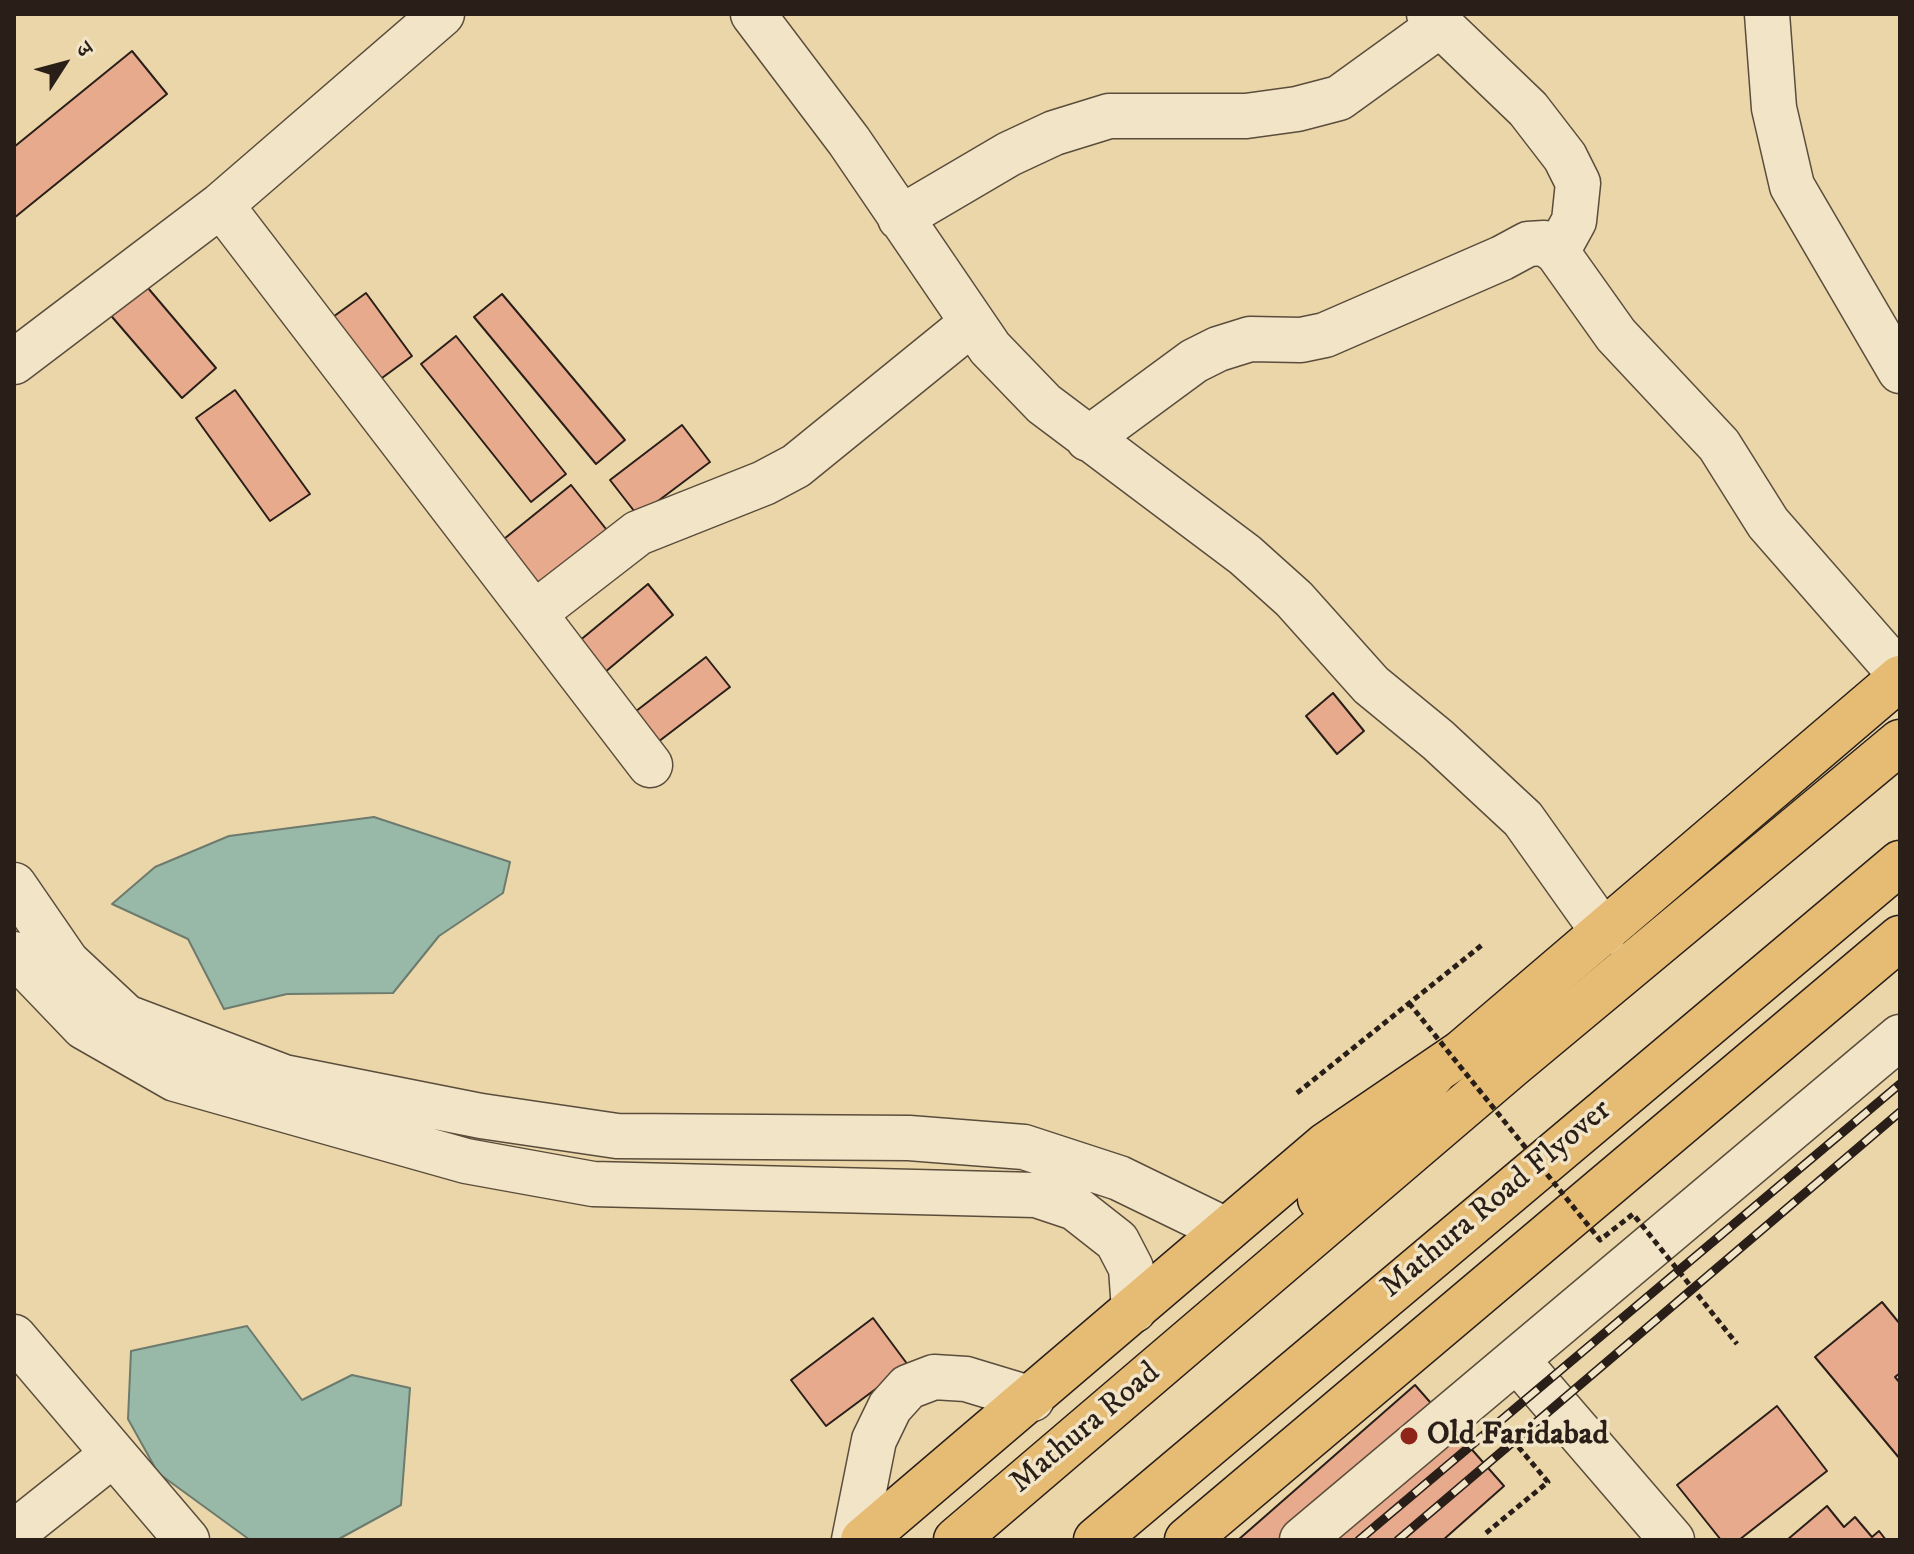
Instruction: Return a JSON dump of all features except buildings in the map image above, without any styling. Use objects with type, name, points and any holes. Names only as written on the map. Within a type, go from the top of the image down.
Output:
[{"type":"main road","points":[[863,1540],[1032,1399],[1326,1145],[1433,1074],[1604,933],[1900,676]]},
{"type":"main road","points":[[1217,1318],[1511,1066],[1900,742]]},
{"type":"main road","name":"Mathura Road Flyover","points":[[1096,1540],[1900,863]]},
{"type":"main road","points":[[1187,1540],[1900,938]]},
{"type":"main road","points":[[1217,1318],[1433,1074]]},
{"type":"main road","name":"Mathura Road","points":[[956,1540],[1217,1318]]},
{"type":"street","points":[[14,362],[221,205],[442,14]]},
{"type":"street","points":[[753,14],[849,141],[990,348],[1044,404],[1245,555],[1294,599],[1371,685],[1473,771],[1523,819],[1604,933]]},
{"type":"street","points":[[1767,14],[1774,108],[1792,186],[1893,344]]},
{"type":"street","points":[[900,218],[1009,154],[1054,133],[1109,116],[1246,116],[1297,109],[1339,98],[1435,20],[1528,109],[1565,157],[1578,183],[1577,195],[1574,221],[1557,252]]},
{"type":"street","points":[[221,205],[536,612],[650,765]]},
{"type":"street","points":[[1088,439],[1194,361],[1218,349],[1250,339],[1301,340],[1325,335],[1528,244],[1544,243],[1557,252],[1616,335],[1719,445],[1768,523],[1900,676]]},
{"type":"street","points":[[536,612],[638,533],[764,483],[796,466],[972,323]]},
{"type":"street","points":[[14,885],[67,962],[126,1017],[284,1077],[481,1116],[617,1136],[909,1138],[1024,1147],[1119,1178],[1226,1230]]},
{"type":"street","points":[[14,954],[84,1027],[175,1079],[466,1161],[593,1184],[1036,1195],[1075,1208],[1117,1241],[1131,1268],[1134,1310]]},
{"type":"street","points":[[1302,1540],[1900,1037]]},
{"type":"street","points":[[14,1337],[187,1540]]},
{"type":"street","points":[[1517,1360],[1672,1540]]},
{"type":"street","points":[[854,1540],[874,1440],[890,1407],[908,1387],[934,1377],[966,1379],[1032,1399]]},
{"type":"street","points":[[14,1533],[112,1455]]},
{"type":"path","points":[[1297,1093],[1482,945]]},
{"type":"path","points":[[1409,1003],[1600,1240],[1633,1214],[1737,1344]]},
{"type":"path","points":[[1475,1395],[1548,1482],[1486,1533]]},
{"type":"shaded area","points":[[374,817],[510,862],[503,893],[439,936],[393,993],[287,994],[224,1009],[188,939],[112,904],[155,867],[229,836]]},
{"type":"shaded area","points":[[247,1326],[302,1400],[352,1375],[410,1388],[401,1505],[337,1540],[250,1540],[158,1473],[128,1419],[131,1351]]},
{"type":"railway","points":[[1359,1540],[1900,1084]]},
{"type":"railway","points":[[1398,1540],[1900,1112]]},
{"type":"place","name":"Old Faridabad","points":[[1409,1436]]}]
